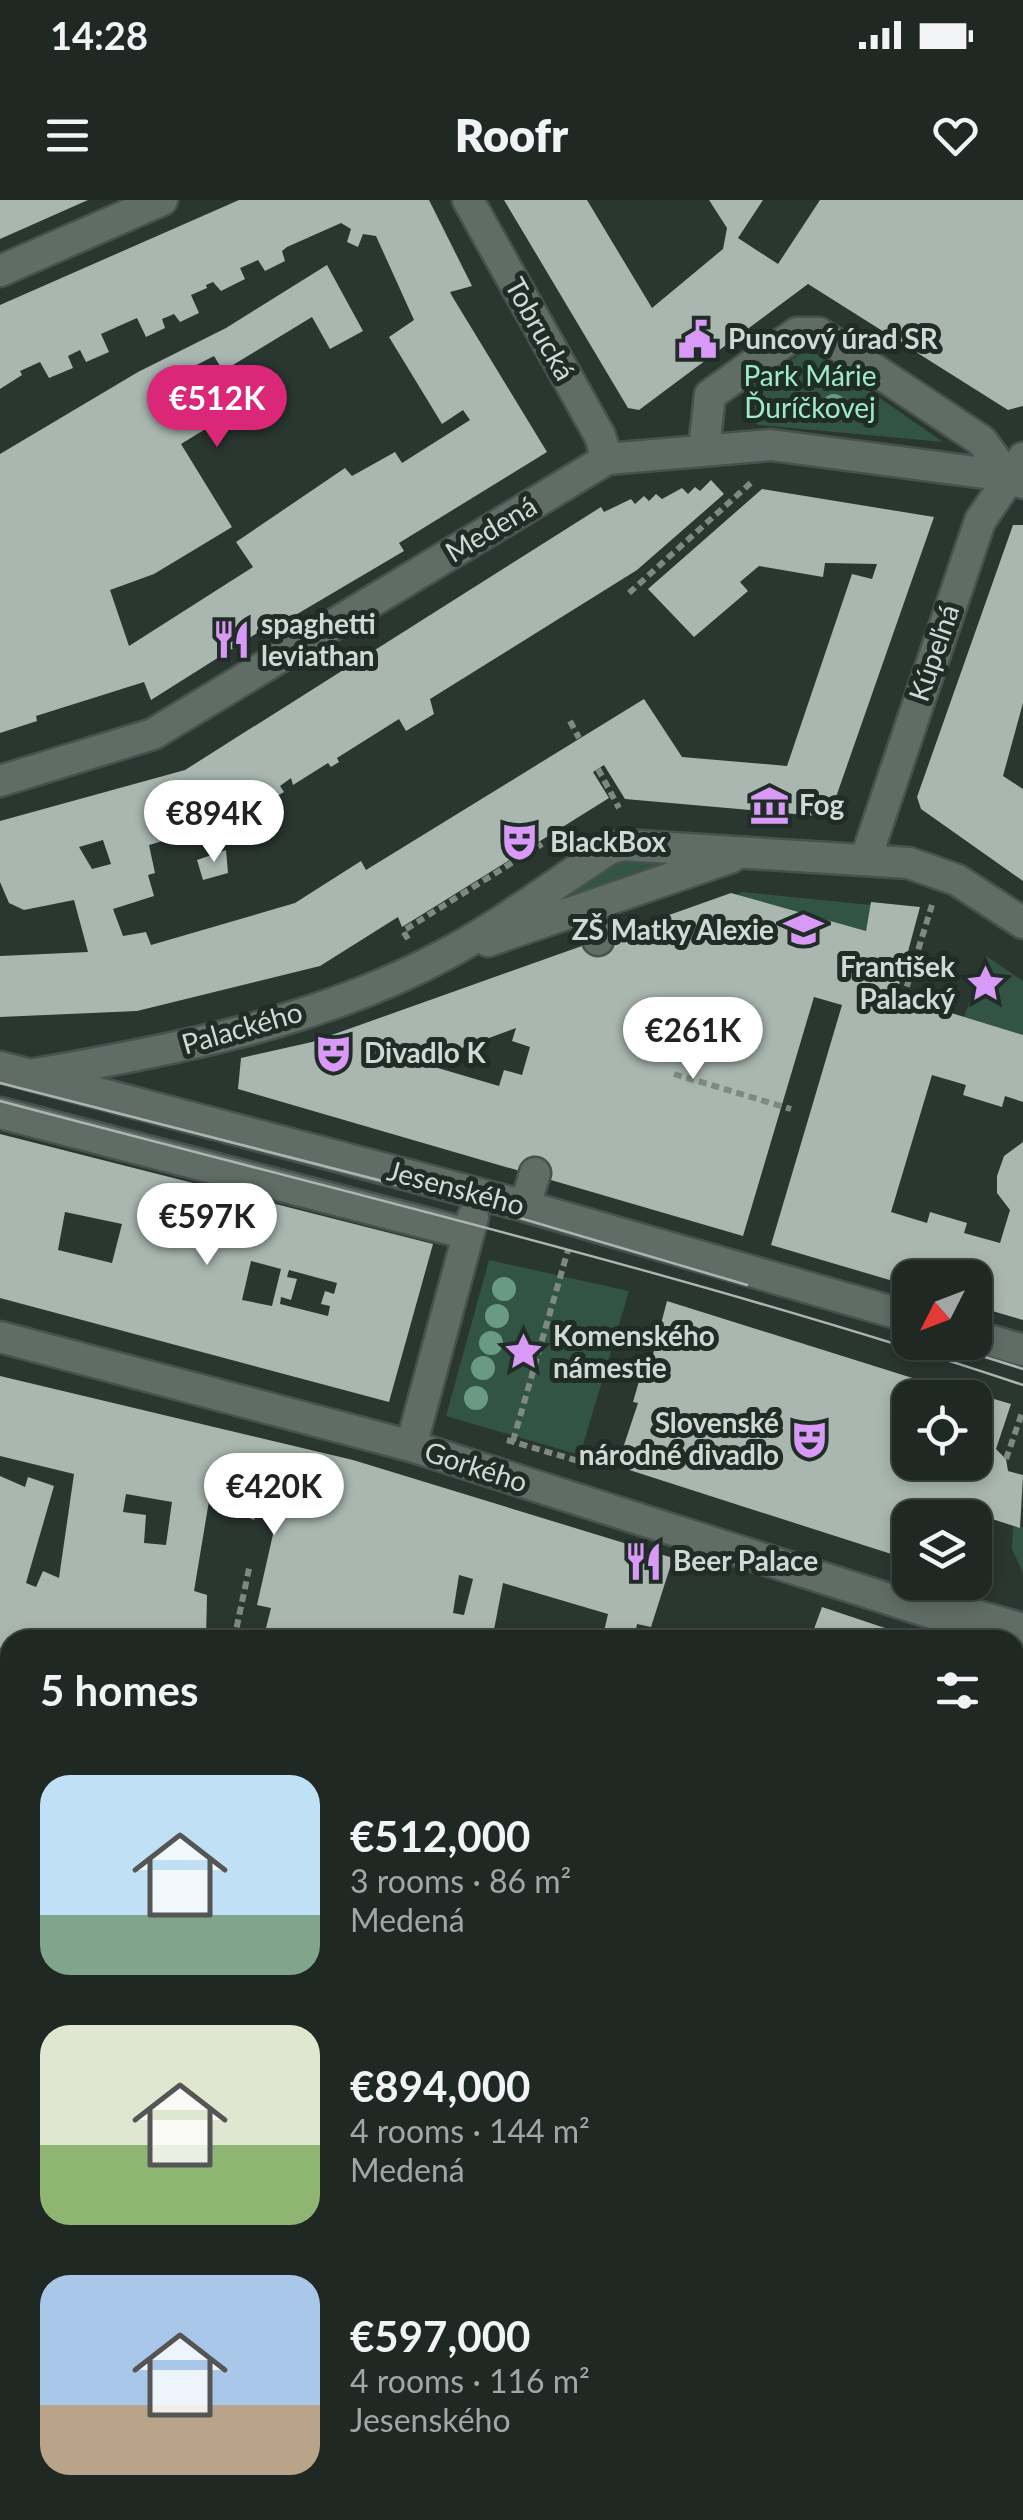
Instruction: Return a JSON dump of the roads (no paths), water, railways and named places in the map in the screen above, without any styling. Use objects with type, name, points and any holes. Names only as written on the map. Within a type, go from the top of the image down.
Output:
[{"type":"street","points":[[0,271],[162,200]]},
{"type":"street","name":"Tobrucká","points":[[468,200],[600,436],[607,459]]},
{"type":"street","points":[[704,448],[710,395],[797,333],[819,333],[982,441],[1018,473]]},
{"type":"street","name":"Medená","points":[[0,781],[154,734],[607,459],[770,445],[1018,473]]},
{"type":"street","name":"Kúpeľná","points":[[866,858],[980,521],[1018,473]]},
{"type":"street","name":"Palackého","points":[[447,954],[609,849],[623,844],[866,858],[932,868],[1023,923]]},
{"type":"street","name":"Palackého","points":[[15,1071],[148,1055],[226,1034],[337,1000],[447,954],[745,852]]},
{"type":"street","points":[[584,908],[598,940]]},
{"type":"street","name":"Jesenského","points":[[15,1071],[525,1206],[892,1311]]},
{"type":"street","name":"Jesenského","points":[[0,1113],[468,1234]]},
{"type":"street","points":[[525,1206],[535,1173]]},
{"type":"street","points":[[411,1446],[480,1194]]},
{"type":"street","name":"Gorkého","points":[[0,1337],[411,1446],[1004,1630]]},
{"type":"street","points":[[992,1340],[1022,1347]]},
{"type":"tram line","points":[[0,1083],[476,1205],[747,1285]]},
{"type":"tram line","points":[[0,1101],[642,1270],[1023,1385]]},
{"type":"tram line","points":[[992,1359],[1023,1369]]},
{"type":"place","name":"Puncový úrad SR","points":[[698,339]]},
{"type":"place","name":"spaghetti leviathan","points":[[231,640]]},
{"type":"place","name":"Fog","points":[[769,805]]},
{"type":"place","name":"BlackBox","points":[[520,842]]},
{"type":"place","name":"ZŠ Matky Alexie","points":[[804,930]]},
{"type":"place","name":"František Palacký","points":[[985,983]]},
{"type":"place","name":"Divadlo K","points":[[334,1053]]},
{"type":"place","name":"Komenského námestie","points":[[523,1352]]},
{"type":"place","name":"Slovenské národné divadlo","points":[[809,1439]]},
{"type":"place","name":"Beer Palace","points":[[643,1561]]},
{"type":"park label","name":"Park Márie Ďuríčkovej","points":[[810,392]]}]
